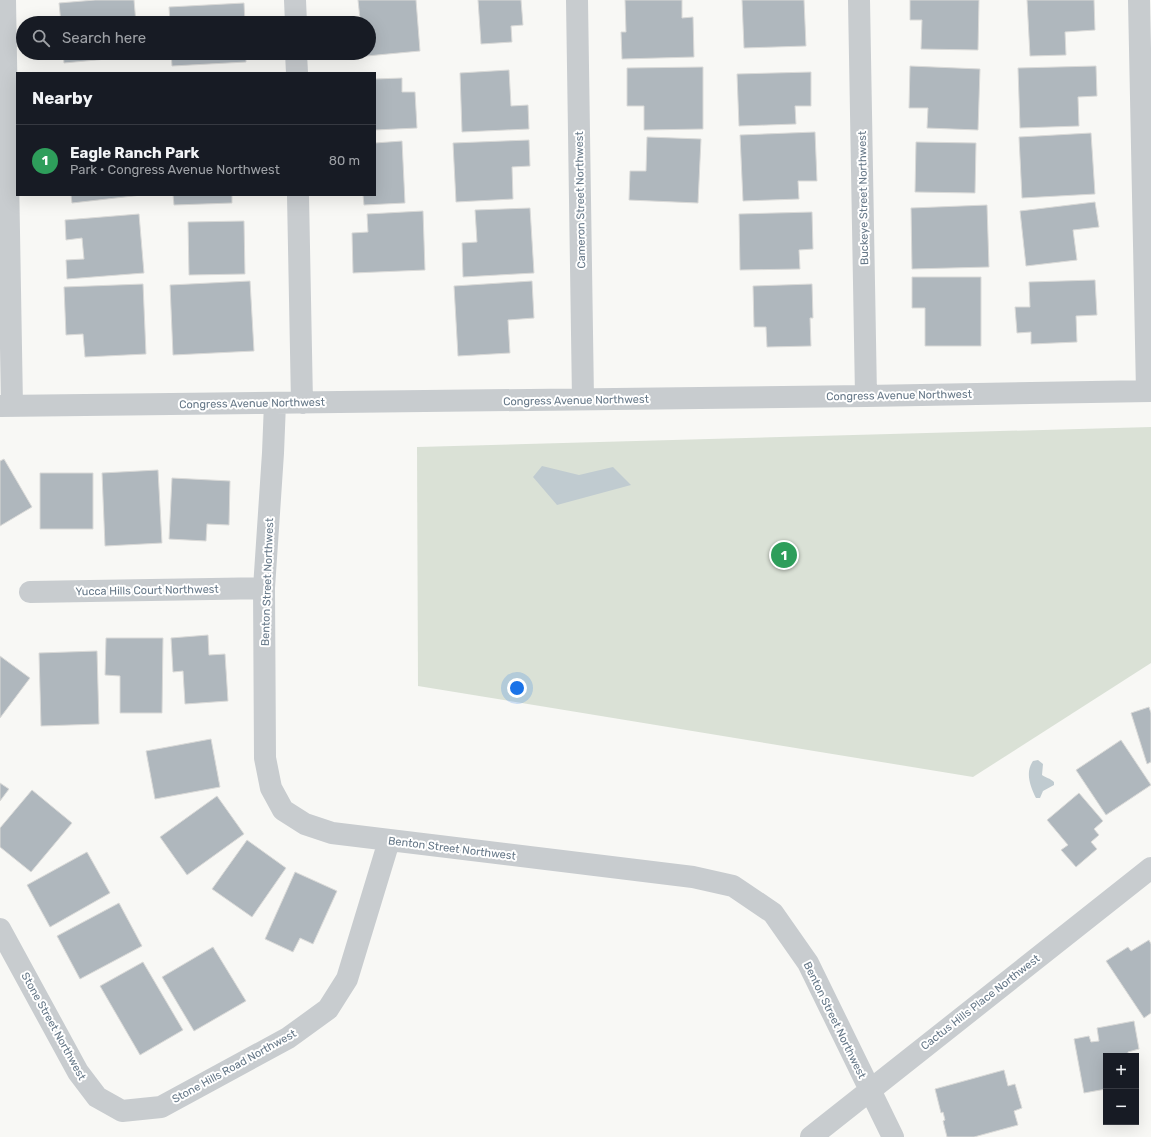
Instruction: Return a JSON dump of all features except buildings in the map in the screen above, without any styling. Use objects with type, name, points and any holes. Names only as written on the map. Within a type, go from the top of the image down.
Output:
[{"type":"street","points":[[5,0],[6,406]]},
{"type":"street","points":[[295,0],[296,16]]},
{"type":"street","name":"Cameron Street Northwest","points":[[577,0],[583,400]]},
{"type":"street","name":"Buckeye Street Northwest","points":[[859,0],[866,396]]},
{"type":"street","points":[[1139,0],[1149,391]]},
{"type":"street","points":[[296,60],[297,72]]},
{"type":"street","points":[[298,196],[302,403]]},
{"type":"street","name":"Congress Avenue Northwest","points":[[6,406],[583,400],[1149,391]]},
{"type":"street","name":"Benton Street Northwest","points":[[275,403],[264,588],[265,758],[271,788],[283,810],[305,824],[332,834],[693,877],[733,886],[773,913],[808,963],[893,1137]]},
{"type":"street","name":"Yucca Hills Court Northwest","points":[[30,592],[264,588]]},
{"type":"street","name":"Stone Hills Road Northwest","points":[[122,1111],[160,1107],[288,1038],[328,1009],[347,979],[389,841]]},
{"type":"street","name":"Cactus Hills Place Northwest","points":[[811,1137],[1151,868]]},
{"type":"street","name":"Stone Street Northwest","points":[[0,929],[78,1072],[97,1097],[122,1111]]},
{"type":"shaded area","points":[[1151,427],[1151,663],[973,777],[418,686],[417,447]]},
{"type":"shaded area","points":[[542,466],[579,475],[613,467],[631,485],[557,505],[533,477]]},
{"type":"shaded area","points":[[1038,760],[1043,764],[1042,775],[1054,782],[1054,785],[1043,791],[1040,798],[1036,798],[1030,784],[1029,770],[1033,761]]},
{"type":"place","name":"Eagle Ranch Park","points":[[784,555]]}]
